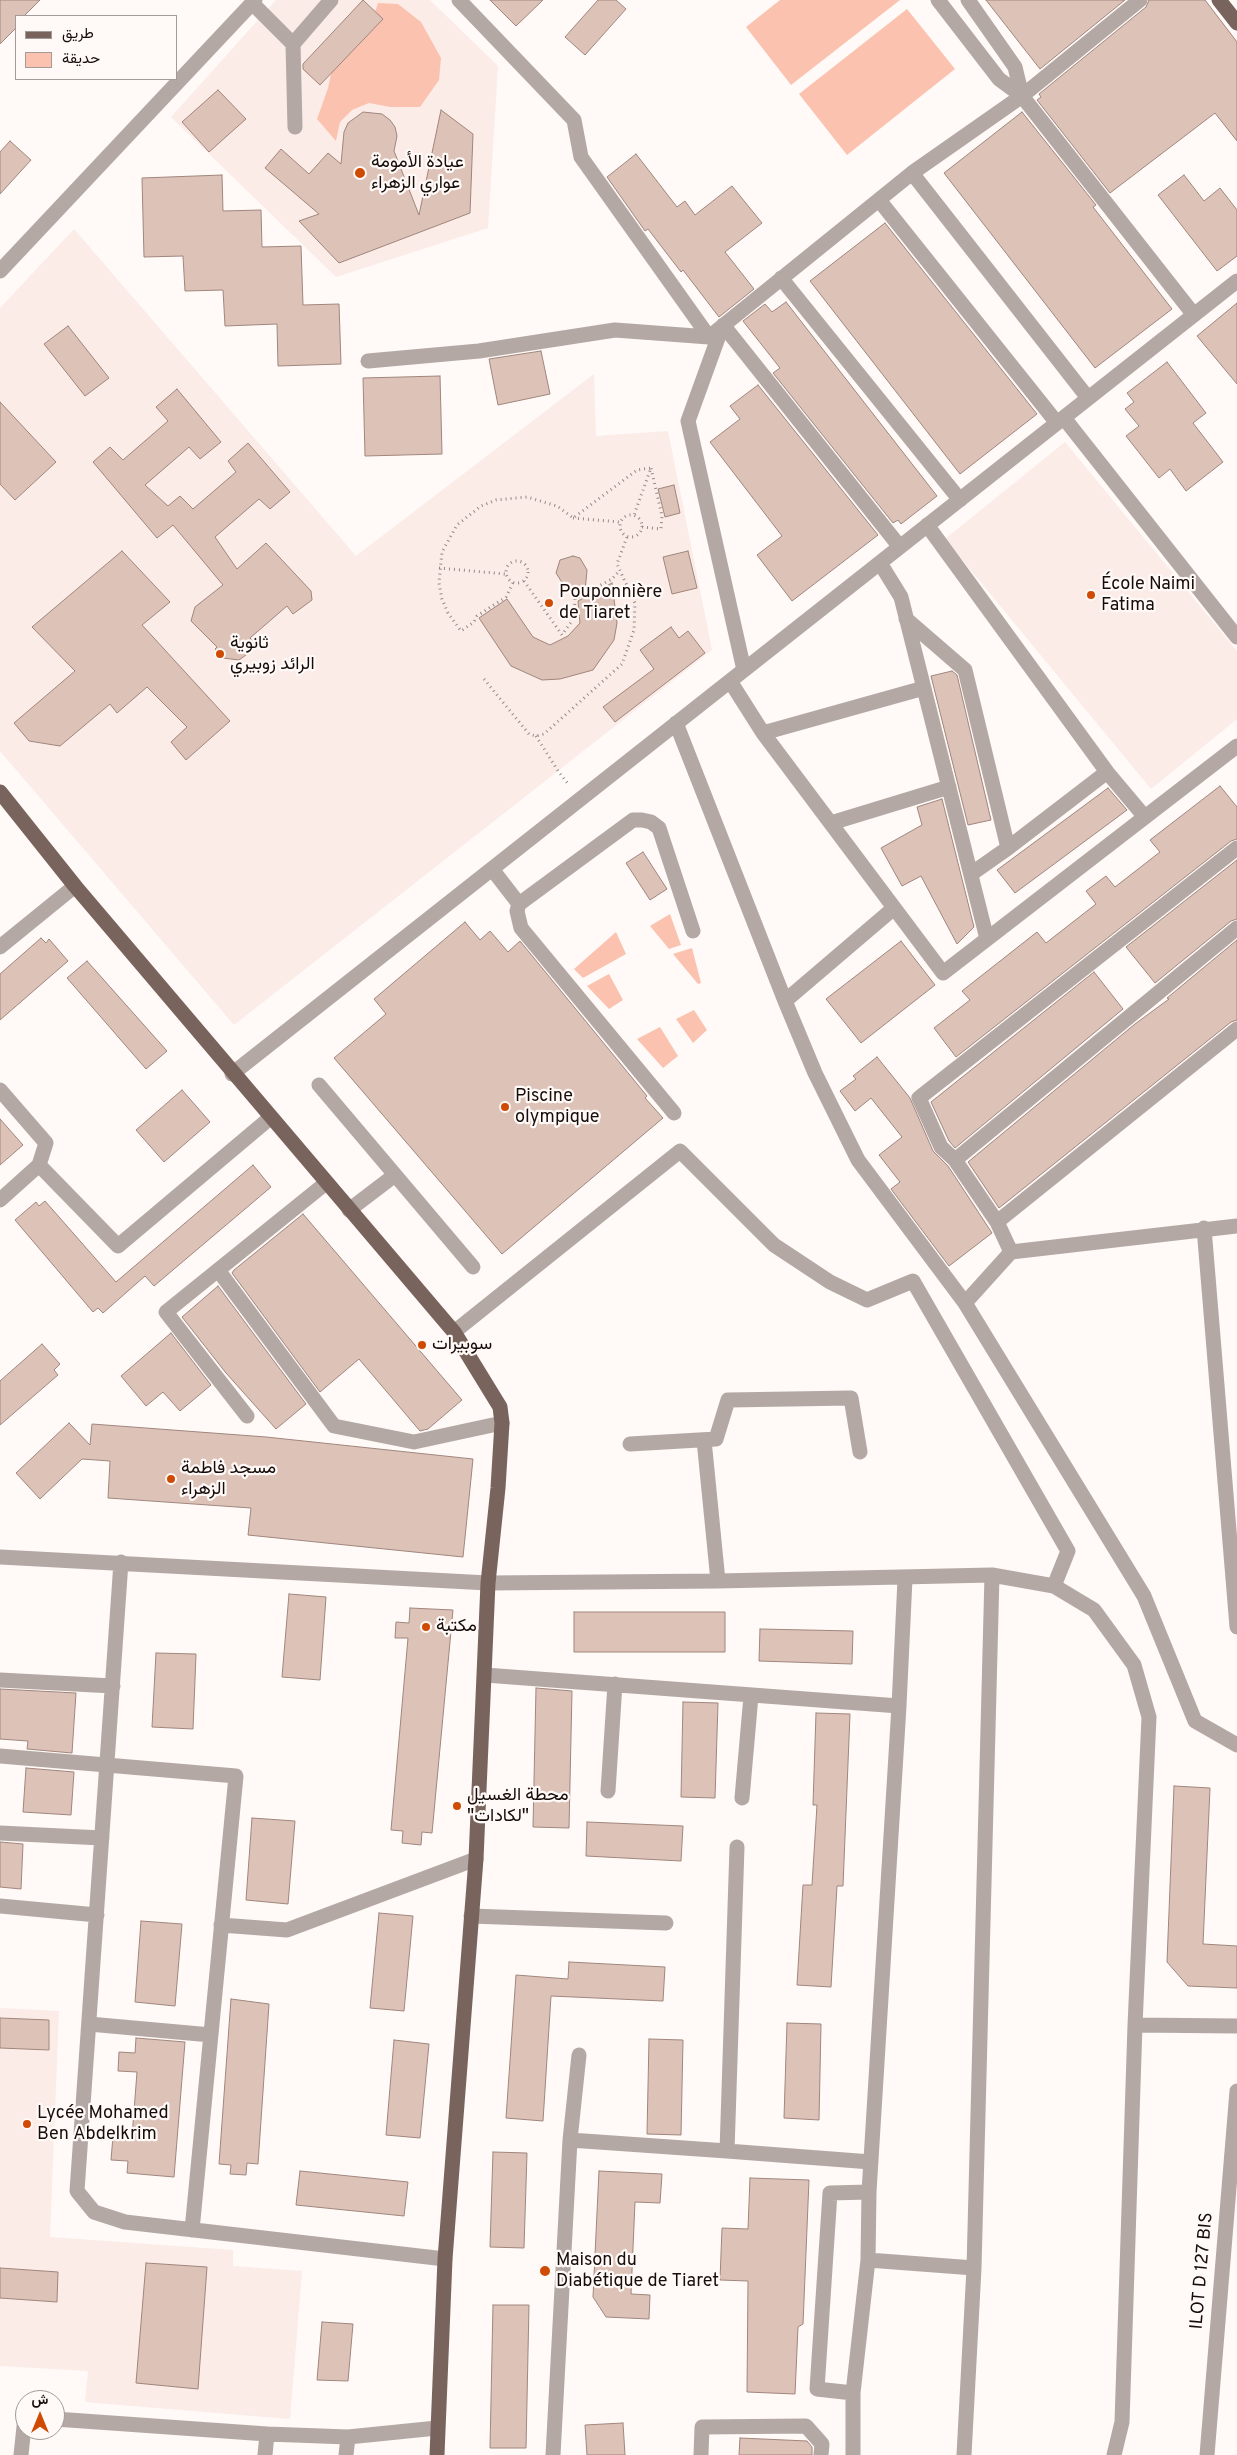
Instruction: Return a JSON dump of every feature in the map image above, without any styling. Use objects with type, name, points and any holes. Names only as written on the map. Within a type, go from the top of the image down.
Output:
[{"type":"main road","points":[[1223,1],[1237,23]]},
{"type":"main road","points":[[0,792],[75,886],[232,1074],[454,1332],[500,1407],[502,1423],[488,1583],[476,1859],[445,2259],[437,2455]]},
{"type":"street","points":[[293,44],[331,0]]},
{"type":"street","points":[[459,0],[574,120],[581,157],[709,337]]},
{"type":"street","points":[[938,0],[999,79],[1022,96],[1194,315]]},
{"type":"street","points":[[968,0],[1015,67],[1022,96]]},
{"type":"street","points":[[368,361],[479,351],[615,330],[709,337],[912,173],[1022,96],[1140,0]]},
{"type":"street","points":[[0,271],[254,1],[293,44],[295,127]]},
{"type":"street","points":[[912,173],[1088,398]]},
{"type":"street","points":[[879,200],[1237,637]]},
{"type":"street","points":[[782,278],[960,500]]},
{"type":"street","points":[[232,1074],[1237,281]]},
{"type":"street","points":[[723,325],[900,547]]},
{"type":"street","points":[[723,325],[688,421],[744,670]]},
{"type":"street","points":[[927,525],[1107,772],[1144,816]]},
{"type":"street","points":[[880,563],[901,597],[987,939]]},
{"type":"street","points":[[906,619],[964,670],[1008,848]]},
{"type":"street","points":[[730,681],[763,733],[944,973],[1144,816],[1237,746]]},
{"type":"street","points":[[763,733],[924,688]]},
{"type":"street","points":[[676,723],[785,1001],[815,1073],[858,1160],[964,1303],[1144,1596],[1195,1720],[1237,1745]]},
{"type":"street","points":[[971,874],[1107,772]]},
{"type":"street","points":[[831,824],[949,787]]},
{"type":"street","points":[[519,904],[633,820],[642,820],[651,822],[659,828],[693,931]]},
{"type":"street","points":[[1011,1252],[997,1222],[955,1160],[941,1147],[919,1098],[1237,848]]},
{"type":"street","points":[[492,869],[519,904],[518,920],[521,928],[674,1113]]},
{"type":"street","points":[[0,947],[75,886]]},
{"type":"street","points":[[785,1001],[894,908]]},
{"type":"street","points":[[955,1160],[1237,928]]},
{"type":"street","points":[[997,1222],[1237,1029]]},
{"type":"street","points":[[319,1085],[473,1267]]},
{"type":"street","points":[[0,1090],[46,1143],[39,1165],[0,1200]]},
{"type":"street","points":[[39,1165],[118,1246],[270,1118]]},
{"type":"street","points":[[454,1332],[680,1151],[774,1245],[830,1282],[867,1300],[913,1281],[1068,1551],[1054,1586]]},
{"type":"street","points":[[348,1210],[395,1175]]},
{"type":"street","points":[[247,1416],[166,1312],[326,1183]]},
{"type":"street","points":[[964,1303],[1011,1252],[1204,1228],[1237,1226]]},
{"type":"street","points":[[1204,1228],[1237,1627]]},
{"type":"street","points":[[218,1270],[334,1426],[414,1442],[502,1423]]},
{"type":"street","points":[[630,1444],[716,1439],[728,1400],[851,1398],[860,1452]]},
{"type":"street","points":[[704,1440],[718,1581]]},
{"type":"street","points":[[0,1557],[488,1583],[992,1576],[1054,1586],[1094,1610],[1134,1665],[1149,1717],[1135,2025],[1122,2422],[1114,2455]]},
{"type":"street","points":[[121,1562],[77,2191],[94,2212],[125,2222],[445,2259]]},
{"type":"street","points":[[964,2455],[974,2268],[992,1576]]},
{"type":"street","points":[[853,2455],[854,2393],[868,2260],[869,2192],[900,1706],[905,1578]]},
{"type":"street","points":[[484,1674],[900,1706]]},
{"type":"street","points":[[0,1680],[113,1686]]},
{"type":"street","points":[[608,1791],[615,1684]]},
{"type":"street","points":[[742,1798],[751,1696]]},
{"type":"street","points":[[0,1756],[236,1776],[192,2230]]},
{"type":"street","points":[[0,1833],[102,1838]]},
{"type":"street","points":[[727,2151],[737,1847]]},
{"type":"street","points":[[221,1925],[287,1930],[476,1859]]},
{"type":"street","points":[[0,1906],[97,1915]]},
{"type":"street","points":[[471,1916],[666,1923]]},
{"type":"street","points":[[89,2024],[211,2035]]},
{"type":"street","points":[[1135,2025],[1237,2026]]},
{"type":"street","points":[[553,2455],[570,2140],[579,2055]]},
{"type":"street","name":"ILOT D 127 BIS","points":[[1207,2455],[1237,2091]]},
{"type":"street","points":[[570,2140],[871,2162]]},
{"type":"street","points":[[854,2393],[817,2389],[830,2193],[869,2192]]},
{"type":"street","points":[[868,2260],[974,2268]]},
{"type":"street","points":[[65,2420],[267,2434],[348,2437],[437,2428]]},
{"type":"street","points":[[701,2455],[702,2427],[806,2426],[822,2444],[821,2455]]},
{"type":"street","points":[[265,2455],[267,2434]]},
{"type":"street","points":[[346,2455],[348,2437]]},
{"type":"street","points":[[21,2455],[23,2440]]},
{"type":"path","points":[[634,515],[651,468]]},
{"type":"path","points":[[573,518],[637,470],[651,468]]},
{"type":"path","points":[[642,527],[661,529],[662,516],[651,468]]},
{"type":"path","points":[[513,583],[506,597],[477,616],[474,622],[461,631],[448,613],[442,599],[439,568],[442,552],[457,525],[468,514],[496,500],[527,496],[556,506],[573,518],[619,522],[628,514],[634,515],[639,518],[642,527],[638,535],[627,537],[622,534],[619,522]]},
{"type":"path","points":[[484,680],[529,734],[536,736],[544,734],[622,664],[634,630],[636,603],[619,571],[618,557],[627,537]]},
{"type":"path","points":[[505,574],[509,563],[515,560],[521,561],[529,570],[524,581]]},
{"type":"path","points":[[439,568],[505,574],[513,583]]},
{"type":"path","points":[[524,581],[562,635],[574,618],[575,599],[612,579],[619,571]]},
{"type":"path","points":[[513,583],[524,581]]},
{"type":"path","points":[[536,736],[558,771],[581,799]]},
{"type":"shaded area","name":"عيادة الأمومة عواري الزهراء","points":[[276,0],[430,0],[498,66],[488,228],[336,277],[171,117]]},
{"type":"shaded area","name":"ثانوية الرائد زوبيري","points":[[74,229],[356,556],[594,374],[596,436],[668,431],[712,650],[234,1025],[0,751],[0,308]]},
{"type":"shaded area","name":"École Naimi Fatima","points":[[1065,442],[1237,651],[1237,719],[1151,789],[945,539]]},
{"type":"shaded area","name":"Lycée Mohamed Ben Abdelkrim","points":[[0,2008],[59,2011],[50,2237],[233,2250],[233,2266],[302,2271],[290,2419],[85,2402],[88,2371],[0,2366]]},
{"type":"green space","points":[[780,0],[900,0],[791,85],[746,27]]},
{"type":"green space","points":[[378,3],[398,4],[421,22],[441,58],[439,80],[420,107],[390,107],[369,103],[352,110],[340,122],[336,141],[317,119],[328,88],[334,60],[373,18]]},
{"type":"green space","points":[[907,9],[955,69],[847,155],[799,94]]},
{"type":"green space","points":[[670,914],[681,945],[669,949],[650,926]]},
{"type":"green space","points":[[616,932],[626,954],[583,978],[574,969]]},
{"type":"green space","points":[[692,948],[701,983],[698,984],[673,954]]},
{"type":"green space","points":[[609,974],[623,1000],[609,1009],[587,986]]},
{"type":"green space","points":[[694,1010],[707,1030],[693,1043],[676,1019]]},
{"type":"green space","points":[[660,1027],[678,1056],[663,1068],[637,1039]]},
{"type":"building","points":[[0,0],[40,0],[25,15],[15,15],[15,29],[0,44]]},
{"type":"building","points":[[363,0],[383,19],[320,85],[303,69],[303,64]]},
{"type":"building","points":[[490,0],[543,0],[516,26]]},
{"type":"building","points":[[598,0],[616,0],[626,9],[585,55],[565,37]]},
{"type":"building","points":[[986,0],[1125,0],[1040,69]]},
{"type":"building","points":[[1149,0],[1205,0],[1237,42],[1237,141],[1215,113],[1110,193],[1037,100],[1041,97],[1039,94],[1146,7]]},
{"type":"building","points":[[218,90],[246,119],[209,152],[182,122]]},
{"type":"building","points":[[441,110],[473,134],[470,213],[339,263],[299,221],[319,214],[265,168],[281,149],[309,174],[328,153],[341,164],[344,132],[348,123],[363,112],[382,114],[395,127],[397,136],[394,151],[419,215]]},
{"type":"building","points":[[1022,112],[1096,205],[1093,207],[1172,309],[1095,368],[944,173]]},
{"type":"building","points":[[10,141],[31,160],[0,194],[0,152]]},
{"type":"building","points":[[636,154],[677,207],[685,201],[695,215],[732,186],[762,223],[725,252],[754,289],[719,317],[648,229],[645,231],[607,177]]},
{"type":"building","points":[[222,175],[223,211],[261,210],[262,247],[301,246],[303,305],[339,304],[341,364],[278,366],[277,324],[225,326],[223,290],[185,291],[183,256],[144,257],[142,178]]},
{"type":"building","points":[[1184,175],[1204,201],[1220,188],[1237,210],[1237,256],[1217,271],[1158,195]]},
{"type":"building","points":[[885,223],[1037,414],[960,474],[810,281]]},
{"type":"building","points":[[786,302],[937,496],[901,524],[898,520],[893,523],[773,373],[780,368],[743,321],[765,304],[772,312]]},
{"type":"building","points":[[1237,303],[1237,384],[1197,336]]},
{"type":"building","points":[[68,326],[109,378],[85,396],[44,344]]},
{"type":"building","points":[[541,351],[550,394],[498,405],[489,359]]},
{"type":"building","points":[[1167,362],[1206,413],[1193,423],[1223,462],[1186,491],[1170,469],[1159,478],[1126,436],[1139,426],[1125,409],[1134,402],[1127,393]]},
{"type":"building","points":[[440,376],[442,454],[365,456],[363,378]]},
{"type":"building","points":[[758,385],[878,535],[792,601],[757,555],[782,536],[710,442],[740,419],[730,406]]},
{"type":"building","points":[[177,389],[221,442],[200,459],[189,447],[145,485],[168,506],[180,496],[193,509],[236,472],[228,461],[248,443],[290,492],[270,509],[259,499],[215,537],[237,569],[266,543],[311,591],[312,600],[293,614],[287,606],[250,638],[257,647],[239,660],[223,658],[215,649],[217,647],[191,621],[195,607],[223,585],[173,525],[157,538],[93,462],[110,447],[123,460],[168,421],[156,407]]},
{"type":"building","points":[[0,402],[56,462],[15,500],[0,484]]},
{"type":"building","points":[[674,485],[680,513],[665,517],[658,489]]},
{"type":"building","points":[[122,551],[170,602],[142,625],[230,721],[186,760],[171,742],[187,727],[147,687],[117,713],[110,704],[60,746],[29,741],[14,723],[75,671],[32,627]]},
{"type":"building","points":[[688,551],[697,588],[672,594],[663,557]]},
{"type":"building","points":[[573,556],[580,558],[587,570],[585,592],[563,584],[556,573],[560,560]]},
{"type":"building","points":[[612,583],[617,623],[614,640],[593,670],[560,679],[542,680],[511,666],[479,618],[507,599],[533,637],[550,645],[568,636],[580,623],[578,601]]},
{"type":"building","points":[[671,627],[679,638],[688,631],[705,653],[615,722],[603,707],[654,669],[640,650]]},
{"type":"building","points":[[952,671],[957,675],[991,820],[968,825],[931,676]]},
{"type":"building","points":[[1220,786],[1237,807],[1237,839],[1231,841],[956,1057],[934,1028],[970,1000],[962,991],[1037,932],[1046,943],[1096,904],[1086,891],[1106,876],[1115,887],[1160,852],[1150,840]]},
{"type":"building","points":[[1108,788],[1127,810],[1015,893],[997,870]]},
{"type":"building","points":[[942,799],[974,927],[957,944],[921,876],[902,886],[881,848],[922,825],[917,807]]},
{"type":"building","points":[[643,852],[667,889],[650,900],[626,863]]},
{"type":"building","points":[[1237,860],[1237,919],[1231,921],[1155,983],[1126,947]]},
{"type":"building","name":"Piscine olympique","points":[[465,922],[480,940],[490,931],[508,952],[520,941],[663,1118],[502,1254],[334,1058],[386,1014],[374,999]]},
{"type":"building","points":[[41,938],[46,943],[49,939],[68,961],[0,1020],[0,974]]},
{"type":"building","points":[[1237,940],[1237,1020],[1231,1022],[999,1208],[968,1162],[1135,1024],[1169,999],[1167,998]]},
{"type":"building","points":[[901,941],[935,985],[861,1043],[826,999]]},
{"type":"building","points":[[87,961],[167,1051],[146,1069],[67,978]]},
{"type":"building","points":[[1094,972],[1123,1009],[955,1148],[949,1141],[931,1102]]},
{"type":"building","points":[[877,1057],[910,1098],[933,1151],[948,1166],[992,1233],[949,1266],[891,1189],[900,1182],[879,1155],[902,1137],[871,1098],[855,1111],[840,1091],[856,1079],[853,1076]]},
{"type":"building","points":[[182,1090],[210,1122],[164,1162],[136,1130]]},
{"type":"building","points":[[0,1119],[23,1145],[0,1165]]},
{"type":"building","points":[[253,1165],[271,1187],[154,1286],[145,1276],[103,1313],[98,1308],[93,1312],[15,1220],[36,1202],[39,1206],[45,1201],[116,1282]]},
{"type":"building","points":[[303,1214],[462,1400],[428,1429],[420,1431],[359,1359],[320,1392],[232,1273]]},
{"type":"building","points":[[218,1286],[306,1404],[276,1429],[226,1373],[182,1317]]},
{"type":"building","points":[[171,1333],[211,1385],[180,1411],[163,1392],[146,1406],[121,1376]]},
{"type":"building","points":[[42,1344],[60,1364],[54,1370],[58,1375],[0,1425],[0,1381]]},
{"type":"building","points":[[69,1423],[90,1445],[92,1424],[266,1437],[473,1459],[463,1557],[248,1535],[251,1508],[108,1498],[110,1461],[82,1459],[40,1499],[16,1473]]},
{"type":"building","points":[[289,1594],[326,1597],[320,1680],[282,1677]]},
{"type":"building","points":[[410,1608],[453,1610],[432,1833],[422,1832],[421,1845],[402,1843],[403,1831],[391,1830],[408,1638],[395,1638],[396,1622],[409,1623]]},
{"type":"building","points":[[574,1612],[725,1612],[725,1652],[574,1652]]},
{"type":"building","points":[[760,1629],[853,1631],[852,1664],[759,1661]]},
{"type":"building","points":[[156,1653],[196,1654],[193,1729],[152,1727]]},
{"type":"building","points":[[536,1688],[572,1691],[569,1828],[533,1827]]},
{"type":"building","points":[[0,1689],[76,1693],[72,1753],[27,1749],[28,1741],[0,1739]]},
{"type":"building","points":[[683,1702],[718,1703],[715,1798],[681,1797]]},
{"type":"building","points":[[816,1713],[850,1714],[843,1886],[837,1886],[831,1987],[797,1985],[803,1885],[812,1885],[817,1805],[813,1805]]},
{"type":"building","points":[[26,1768],[74,1772],[71,1815],[23,1812]]},
{"type":"building","points":[[1174,1786],[1210,1788],[1203,1944],[1237,1946],[1237,1988],[1188,1986],[1167,1962]]},
{"type":"building","points":[[252,1818],[295,1821],[288,1904],[246,1900]]},
{"type":"building","points":[[587,1822],[683,1826],[681,1861],[586,1856]]},
{"type":"building","points":[[0,1842],[23,1844],[21,1889],[0,1887]]},
{"type":"building","points":[[379,1913],[413,1916],[404,2011],[370,2008]]},
{"type":"building","points":[[141,1921],[182,1924],[175,2006],[135,2002]]},
{"type":"building","points":[[569,1962],[665,1967],[663,2001],[551,1996],[543,2121],[506,2118],[516,1975],[568,1979]]},
{"type":"building","points":[[231,1999],[269,2004],[258,2164],[247,2163],[246,2175],[230,2174],[231,2165],[219,2164]]},
{"type":"building","points":[[0,2018],[49,2020],[49,2050],[0,2048]]},
{"type":"building","points":[[787,2023],[821,2024],[819,2120],[784,2118]]},
{"type":"building","points":[[136,2038],[185,2042],[174,2177],[127,2173],[128,2161],[111,2160],[113,2136],[132,2137],[137,2072],[118,2071],[119,2052],[135,2053]]},
{"type":"building","points":[[649,2039],[683,2040],[681,2135],[647,2134]]},
{"type":"building","points":[[394,2040],[429,2044],[420,2138],[386,2135]]},
{"type":"building","points":[[493,2152],[527,2153],[524,2248],[490,2247]]},
{"type":"building","points":[[300,2171],[408,2182],[404,2216],[296,2205]]},
{"type":"building","points":[[599,2171],[662,2174],[660,2203],[635,2202],[631,2294],[650,2295],[649,2319],[606,2317],[593,2297]]},
{"type":"building","points":[[750,2178],[809,2180],[803,2324],[798,2327],[795,2394],[747,2392],[748,2281],[720,2280],[722,2228],[748,2229]]},
{"type":"building","points":[[146,2263],[207,2267],[198,2389],[136,2383]]},
{"type":"building","points":[[0,2268],[58,2272],[57,2302],[0,2298]]},
{"type":"building","points":[[493,2305],[529,2305],[526,2448],[490,2448]]},
{"type":"building","points":[[322,2322],[353,2324],[348,2381],[317,2380]]},
{"type":"building","points":[[623,2423],[625,2455],[587,2455],[585,2425]]},
{"type":"building","points":[[740,2438],[807,2441],[812,2447],[812,2455],[739,2455]]},
{"type":"place","name":"عيادة الأمومة عواري الزهراء","points":[[360,173]]},
{"type":"place","name":"École Naimi Fatima","points":[[1091,595]]},
{"type":"place","name":"Pouponnière de Tiaret","points":[[549,603]]},
{"type":"place","name":"ثانوية الرائد زوبيري","points":[[220,654]]},
{"type":"place","name":"Piscine olympique","points":[[505,1107]]},
{"type":"place","name":"سوبيرات","points":[[422,1345]]},
{"type":"place","name":"مسجد فاطمة الزهراء","points":[[171,1479]]},
{"type":"place","name":"مكتبة","points":[[426,1627]]},
{"type":"place","name":"محطة الغسيل \"لكادات\"","points":[[457,1806]]},
{"type":"place","name":"Lycée Mohamed Ben Abdelkrim","points":[[27,2124]]},
{"type":"place","name":"Maison du Diabétique de Tiaret","points":[[545,2271]]}]
